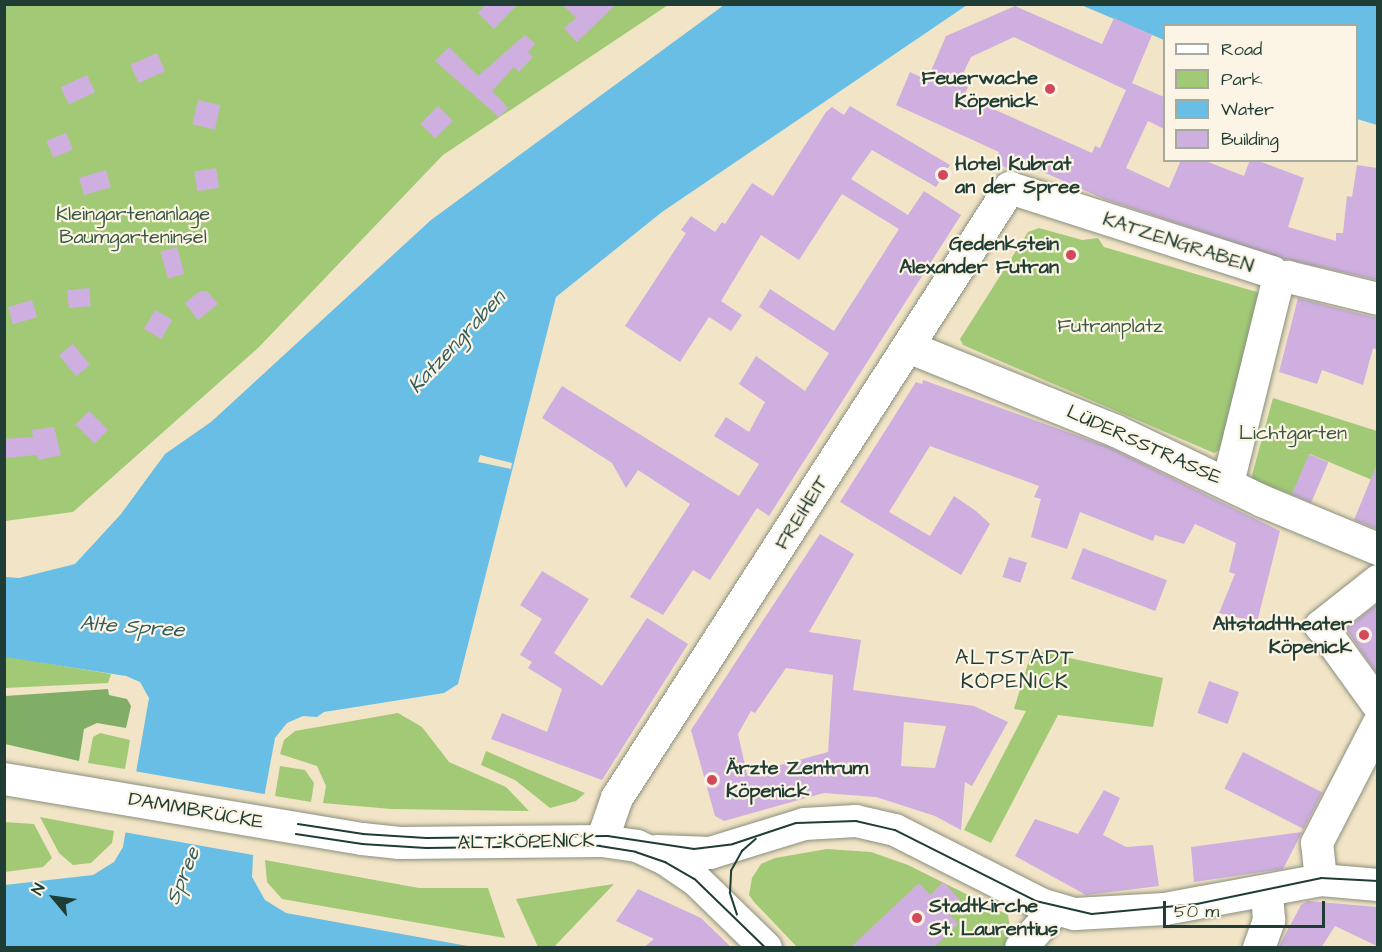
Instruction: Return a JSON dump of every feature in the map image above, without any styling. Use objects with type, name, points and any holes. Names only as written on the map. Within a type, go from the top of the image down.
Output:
[{"type":"street","name":"KATZENGRABEN","points":[[1010,188],[1272,272],[1278,281],[1288,277],[1377,299]]},
{"type":"street","name":"FREIHEIT","points":[[603,842],[617,798],[1010,188]]},
{"type":"street","points":[[1228,483],[1278,281]]},
{"type":"street","name":"LÜDERSSTRASSE","points":[[908,347],[1116,431],[1377,549]]},
{"type":"street","points":[[1377,581],[1321,626],[1377,705]]},
{"type":"street","points":[[1321,880],[1317,843],[1377,725]]},
{"type":"street","name":"DAMMBRÜCKE","points":[[4,779],[297,829]]},
{"type":"street","points":[[637,846],[691,854],[747,842],[804,824],[839,820],[867,822],[913,838],[1055,910],[1107,914],[1266,892],[1321,880],[1377,885]]},
{"type":"street","name":"ALT-KÖPENICK","points":[[297,829],[400,843],[603,842],[637,846],[685,872],[766,948]]},
{"type":"street","name":"ALT-KÖPENICK","points":[[733,915],[726,902],[725,877],[732,859],[747,842]]},
{"type":"street","points":[[1259,948],[1269,920],[1266,892]]},
{"type":"street","points":[[1021,948],[1055,910]]},
{"type":"green space","name":"Kleingartenanlage Baumgarteninsel","points":[[4,5],[668,5],[443,155],[258,348],[73,512],[5,521]]},
{"type":"green space","name":"Futranplatz","points":[[1039,228],[1082,240],[1098,238],[1104,247],[1267,295],[1228,446],[1214,453],[963,345],[960,339],[1028,232]]},
{"type":"green space","name":"Lichtgarten","points":[[1273,398],[1377,431],[1377,482],[1310,454],[1296,496],[1251,479]]},
{"type":"green space","points":[[1032,650],[1163,678],[1153,727],[1058,715],[991,843],[964,830],[1026,711],[1014,709]]},
{"type":"green space","points":[[5,657],[111,674],[108,683],[5,688]]},
{"type":"green space","points":[[108,689],[109,695],[127,699],[131,706],[126,728],[97,723],[84,729],[79,761],[5,744],[5,696]]},
{"type":"green space","points":[[398,713],[422,727],[449,762],[506,787],[529,811],[391,809],[323,803],[326,786],[317,766],[280,754],[284,740],[295,731]]},
{"type":"green space","points":[[100,733],[130,740],[125,769],[88,763],[93,737]]},
{"type":"green space","points":[[486,751],[585,793],[576,801],[550,808],[515,780],[481,765]]},
{"type":"green space","points":[[280,766],[305,770],[314,783],[311,802],[275,796]]},
{"type":"green space","points":[[40,817],[114,831],[112,843],[91,863],[73,865],[59,853]]},
{"type":"green space","points":[[4,822],[34,824],[52,858],[43,867],[5,872]]},
{"type":"green space","points":[[827,849],[871,852],[908,865],[1008,915],[1012,942],[1006,948],[797,947],[749,895],[752,878],[761,864],[775,858]]},
{"type":"green space","points":[[265,860],[419,888],[488,888],[505,938],[282,899],[267,882]]},
{"type":"green space","points":[[614,884],[554,947],[538,947],[516,899]]},
{"type":"water","points":[[724,5],[967,5],[662,212],[556,297],[458,684],[444,693],[324,712],[317,717],[303,716],[287,723],[275,738],[253,857],[252,877],[265,900],[286,913],[473,947],[5,947],[5,885],[93,875],[114,862],[123,847],[149,698],[140,682],[126,676],[5,657],[5,577],[19,578],[75,564],[121,514],[165,454],[211,422],[431,220]]},
{"type":"water","points":[[1081,5],[1377,5],[1377,125],[1358,119],[1358,24],[1163,24],[1163,40]]},
{"type":"pier","points":[[480,455],[512,463],[511,469],[478,462]]},
{"type":"pier","points":[[134,771],[267,794],[256,856],[123,832]]},
{"type":"building","points":[[486,4],[518,4],[494,29],[478,13]]},
{"type":"building","points":[[562,4],[616,4],[577,42],[564,28],[576,18]]},
{"type":"building","points":[[1015,6],[1102,44],[1114,18],[1152,35],[1132,83],[1163,97],[1163,128],[1148,121],[1126,168],[1169,188],[1180,162],[1208,162],[1244,176],[1249,162],[1261,162],[1304,178],[1288,227],[1336,241],[1336,233],[1343,233],[1347,196],[1352,197],[1357,165],[1377,168],[1377,280],[1281,258],[1104,199],[1025,164],[1021,173],[1013,171],[994,162],[999,152],[896,105],[910,72],[927,80],[946,36]],"holes":[[[1014,37],[1126,90],[1100,148],[1095,146],[1092,153],[964,96],[968,87],[958,84],[971,57]]]},
{"type":"building","points":[[525,35],[535,44],[528,52],[533,57],[519,72],[514,67],[492,91],[508,108],[499,117],[435,61],[449,47],[478,76]]},
{"type":"building","points":[[157,53],[165,71],[139,83],[131,65]]},
{"type":"building","points":[[87,75],[95,92],[69,104],[61,87]]},
{"type":"building","points":[[198,100],[220,105],[215,130],[192,124]]},
{"type":"building","points":[[438,106],[453,121],[435,139],[420,124]]},
{"type":"building","points":[[850,106],[950,165],[936,187],[872,150],[851,179],[908,215],[924,191],[961,215],[769,516],[757,508],[710,580],[693,570],[663,615],[630,597],[690,504],[638,470],[626,488],[612,463],[542,418],[562,386],[739,496],[759,464],[714,436],[726,417],[749,432],[765,402],[739,384],[756,356],[805,391],[829,353],[759,307],[770,289],[834,331],[899,229],[842,194],[799,260],[761,235],[721,301],[742,315],[731,331],[709,317],[680,362],[625,326],[686,233],[681,230],[691,216],[715,232],[722,222],[725,224],[752,183],[773,196],[826,112],[832,107],[844,115]]},
{"type":"building","points":[[66,133],[73,150],[53,158],[47,141]]},
{"type":"building","points":[[216,168],[219,188],[197,191],[194,171]]},
{"type":"building","points":[[106,170],[111,187],[84,195],[79,178]]},
{"type":"building","points":[[177,247],[184,274],[168,278],[161,251]]},
{"type":"building","points":[[89,288],[91,306],[69,308],[67,290]]},
{"type":"building","points":[[200,291],[207,291],[218,304],[198,320],[185,303]]},
{"type":"building","points":[[1298,298],[1377,318],[1377,350],[1373,348],[1363,385],[1322,370],[1317,384],[1279,372]]},
{"type":"building","points":[[32,300],[37,317],[13,324],[8,307]]},
{"type":"building","points":[[155,310],[172,320],[161,339],[144,329]]},
{"type":"building","points":[[73,344],[90,365],[76,376],[59,355]]},
{"type":"building","points":[[923,380],[1109,447],[1280,531],[1257,622],[1219,613],[1235,574],[1229,572],[1236,543],[1195,524],[1184,544],[1155,535],[1153,541],[1080,512],[1067,549],[1031,537],[1041,499],[1034,497],[1039,486],[930,446],[889,512],[930,536],[954,496],[976,511],[990,524],[961,575],[840,502],[916,382],[922,384]]},
{"type":"building","points":[[89,411],[108,430],[95,444],[76,424]]},
{"type":"building","points":[[54,427],[61,455],[39,460],[37,455],[4,458],[4,439],[33,437],[32,430]]},
{"type":"building","points":[[1309,454],[1328,462],[1311,503],[1292,495]]},
{"type":"building","points":[[1377,464],[1377,529],[1354,520]]},
{"type":"building","points":[[820,534],[854,554],[809,632],[861,640],[853,690],[974,706],[1008,722],[972,786],[965,782],[961,830],[935,816],[876,797],[824,793],[724,821],[715,816],[691,730]],"holes":[[[786,668],[833,675],[828,752],[747,774],[738,734],[751,711],[755,713]],[[904,722],[946,726],[935,768],[901,766]]]},
{"type":"building","points":[[1083,548],[1167,580],[1155,611],[1071,579]]},
{"type":"building","points":[[1009,557],[1027,563],[1021,583],[1003,577]]},
{"type":"building","points":[[542,571],[589,599],[554,653],[602,686],[647,618],[688,644],[602,780],[491,739],[502,713],[547,732],[562,689],[528,668],[532,662],[520,655],[542,619],[520,605]]},
{"type":"building","name":"Altstadttheater Köpenick","points":[[1377,604],[1377,674],[1346,629]]},
{"type":"building","points":[[1209,681],[1239,692],[1227,724],[1197,713]]},
{"type":"building","points":[[1243,752],[1322,792],[1304,829],[1224,789]]},
{"type":"building","points":[[1104,790],[1120,798],[1103,835],[1126,847],[1153,845],[1159,886],[1086,895],[1015,856],[1035,819],[1078,834]]},
{"type":"building","points":[[1302,832],[1283,869],[1194,882],[1191,847]]},
{"type":"building","name":"Stadtkirche St. Laurentius","points":[[943,882],[960,900],[947,912],[958,924],[933,948],[850,948],[919,883],[930,895]]},
{"type":"building","points":[[638,889],[701,918],[732,948],[643,948],[654,939],[616,921]]},
{"type":"building","points":[[1308,901],[1377,907],[1377,946],[1335,926],[1321,948],[1278,948],[1301,905]]},
{"type":"tram line","points":[[298,824],[363,834],[426,838],[608,836],[694,849],[733,844],[796,823],[856,821],[895,830],[1036,901],[1092,914],[1197,904],[1321,878],[1378,881]]},
{"type":"tram line","points":[[296,834],[362,844],[426,848],[600,846],[636,852],[665,862],[695,879],[766,948]]},
{"type":"tram line","points":[[737,915],[730,893],[731,871],[742,851],[756,839]]},
{"type":"place","name":"Feuerwache Köpenick","points":[[1050,89]]},
{"type":"place","name":"Hotel Kubrat an der Spree","points":[[943,175]]},
{"type":"place","name":"Gedenkstein Alexander Futran","points":[[1071,255]]},
{"type":"place","name":"Altstadttheater Köpenick","points":[[1364,635]]},
{"type":"place","name":"Ärzte Zentrum Köpenick","points":[[712,780]]},
{"type":"place","name":"Stadtkirche St. Laurentius","points":[[917,918]]},
{"type":"district","name":"ALTSTADT KÖPENICK","points":[[1015,670]]},
{"type":"water label","name":"Katzengraben","points":[[457,342]]},
{"type":"water label","name":"Alte Spree","points":[[132,627]]},
{"type":"water label","name":"Spree","points":[[183,876]]}]
